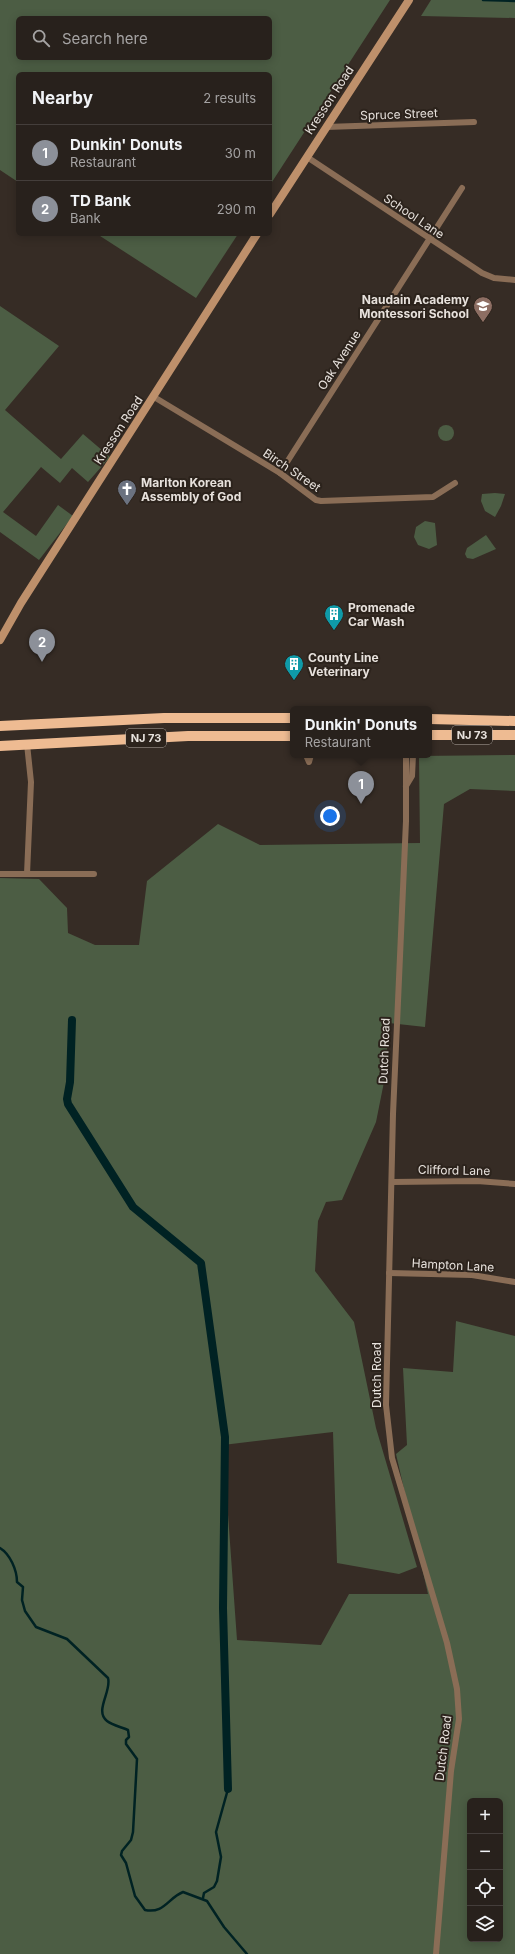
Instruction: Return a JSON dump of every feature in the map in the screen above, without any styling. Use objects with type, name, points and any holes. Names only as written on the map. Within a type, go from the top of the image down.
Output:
[{"type":"highway","name":"NJ 73","points":[[2,726],[164,718],[290,718]]},
{"type":"highway","name":"NJ 73","points":[[432,719],[515,721]]},
{"type":"highway","points":[[432,726],[438,726],[447,720]]},
{"type":"highway","name":"NJ 73","points":[[432,735],[515,735]]},
{"type":"highway","name":"NJ 73","points":[[0,746],[188,736],[290,736]]},
{"type":"main road","name":"Kresson Road","points":[[272,211],[409,0]]},
{"type":"main road","name":"Kresson Road","points":[[0,640],[21,603],[257,236]]},
{"type":"street","name":"Spruce Street","points":[[326,128],[474,122]]},
{"type":"street","name":"School Lane","points":[[306,157],[482,274],[494,278],[515,280]]},
{"type":"street","name":"Oak Avenue","points":[[280,473],[462,188]]},
{"type":"street","name":"Birch Street","points":[[154,397],[280,473],[316,500],[433,497],[455,483]]},
{"type":"street","points":[[27,744],[31,782],[27,874]]},
{"type":"street","name":"Dutch Road","points":[[406,758],[401,930],[397,1003],[386,1405],[389,1441],[401,1492],[447,1643],[457,1689],[459,1719],[449,1789],[436,1954]]},
{"type":"street","name":"Dutch Road","points":[[406,786],[412,776],[413,758]]},
{"type":"street","points":[[0,874],[94,874]]},
{"type":"street","name":"Clifford Lane","points":[[392,1182],[477,1181],[515,1184]]},
{"type":"street","name":"Hampton Lane","points":[[389,1273],[472,1275],[515,1282]]},
{"type":"green space","points":[[0,0],[390,0],[272,182],[272,72],[16,72],[16,181],[0,170]]},
{"type":"green space","points":[[431,0],[515,0],[515,18],[421,16]]},
{"type":"green space","points":[[100,236],[237,236],[196,298]]},
{"type":"green space","points":[[0,306],[59,346],[5,410],[61,459],[83,434],[110,457],[88,482],[72,468],[60,483],[41,467],[3,512],[36,536],[58,505],[73,516],[39,560],[0,532]]},
{"type":"green space","points":[[443,425],[449,425],[454,430],[452,439],[449,441],[443,441],[438,436],[438,430]]},
{"type":"green space","points":[[482,494],[505,494],[495,517],[485,511],[481,501]]},
{"type":"green space","points":[[425,521],[435,523],[437,545],[429,549],[418,545],[414,537],[416,527]]},
{"type":"green space","points":[[486,535],[496,549],[473,559],[467,558],[465,554],[467,548]]},
{"type":"green space","points":[[515,755],[515,791],[470,789],[444,804],[425,1027],[389,1023],[385,1077],[376,1122],[342,1200],[326,1202],[318,1221],[315,1271],[354,1322],[376,1428],[417,1567],[399,1574],[337,1563],[333,1432],[223,1445],[237,1640],[321,1645],[349,1594],[428,1594],[396,1454],[407,1445],[403,1368],[453,1372],[456,1321],[515,1336],[515,1954],[0,1954],[0,878],[39,879],[67,908],[68,933],[95,945],[139,945],[147,881],[218,824],[260,845],[420,843],[419,758],[432,758],[432,756]]},
{"type":"waterway","points":[[483,0],[515,1]]},
{"type":"waterway","points":[[72,1020],[70,1082],[67,1099],[68,1104],[133,1207],[201,1263],[225,1437],[223,1608],[228,1789]]},
{"type":"waterway","points":[[0,1548],[7,1554],[16,1572],[17,1582],[23,1587],[22,1600],[25,1611],[36,1627],[67,1639],[108,1678],[109,1683],[103,1706],[103,1717],[114,1725],[128,1730],[129,1737],[126,1740],[126,1744],[137,1759],[133,1832],[131,1840],[122,1851],[121,1855],[126,1863],[135,1896],[145,1910],[151,1911],[161,1908],[183,1892],[207,1901],[224,1927],[247,1954]]},
{"type":"waterway","points":[[203,1898],[204,1893],[214,1887],[217,1881],[221,1857],[216,1832],[228,1789]]},
{"type":"place","name":"Naudain Academy Montessori School","points":[[483,323]]},
{"type":"place","name":"Marlton Korean Assembly of God","points":[[127,506]]},
{"type":"place","name":"Promenade Car Wash","points":[[334,631]]},
{"type":"place","name":"TD Bank","points":[[42,662]]},
{"type":"place","name":"County Line Veterinary","points":[[294,681]]},
{"type":"place","name":"Dunkin' Donuts","points":[[361,804]]}]
